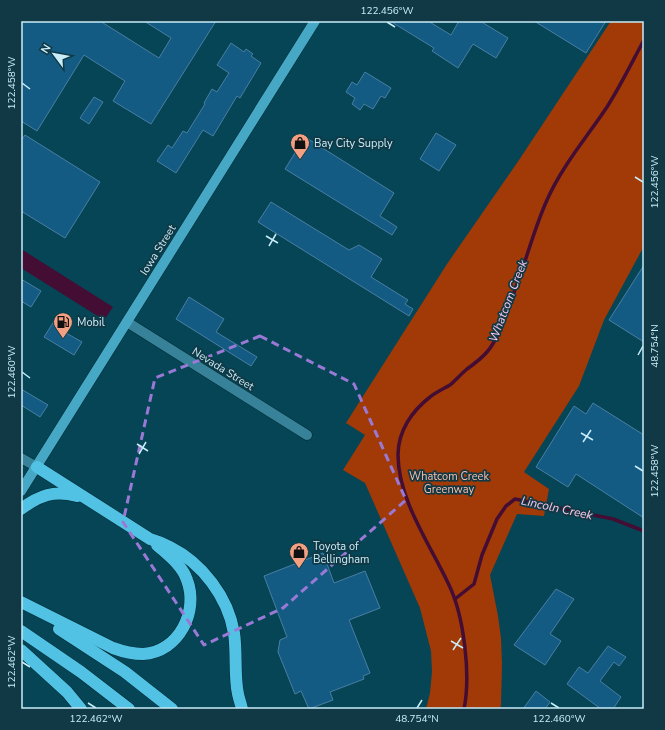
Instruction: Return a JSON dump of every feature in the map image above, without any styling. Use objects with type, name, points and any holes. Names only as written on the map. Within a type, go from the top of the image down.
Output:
[{"type":"highway","points":[[37,467],[150,539],[170,547],[189,559],[205,574],[218,591],[228,611],[234,632],[238,693],[242,709]]},
{"type":"highway","points":[[21,509],[32,501],[47,494],[67,493],[82,497]]},
{"type":"highway","points":[[21,603],[129,654],[145,654],[161,649],[174,640],[184,627],[190,611],[191,595],[187,579],[178,565],[150,539]]},
{"type":"highway","points":[[21,603],[125,672],[172,709]]},
{"type":"highway","points":[[21,631],[81,672],[129,709]]},
{"type":"highway","points":[[21,650],[67,692],[81,709]]},
{"type":"main road","name":"Iowa Street","points":[[21,491],[315,21]]},
{"type":"street","name":"Nevada Street","points":[[127,322],[307,435]]},
{"type":"street","points":[[21,458],[37,467]]},
{"type":"highlighted area","points":[[260,336],[354,384],[406,500],[283,608],[204,645],[123,522],[155,378]]},
{"type":"green space","name":"Whatcom Creek Greenway","points":[[611,21],[644,21],[644,246],[604,320],[579,386],[524,472],[549,489],[544,516],[517,514],[490,575],[501,638],[502,664],[500,709],[426,709],[430,693],[432,672],[431,651],[420,608],[365,483],[343,470],[365,435],[346,423],[447,264],[519,160]]},
{"type":"shaded area","points":[[21,249],[113,307],[104,320],[21,268]]},
{"type":"building","points":[[21,21],[100,21],[159,58],[171,38],[144,21],[216,21],[151,124],[113,101],[125,81],[84,55],[37,131],[21,121]]},
{"type":"building","points":[[390,21],[428,21],[451,35],[459,21],[480,21],[508,38],[496,58],[473,44],[458,68],[432,51],[434,48]]},
{"type":"building","points":[[534,21],[606,21],[586,53]]},
{"type":"building","points":[[231,43],[244,52],[246,49],[253,54],[251,56],[261,63],[240,98],[237,96],[213,136],[203,130],[176,173],[157,161],[168,145],[172,148],[183,131],[187,133],[205,104],[204,103],[212,89],[217,92],[229,73],[217,65]]},
{"type":"building","points":[[365,72],[391,88],[385,98],[381,96],[373,109],[364,104],[360,110],[352,104],[355,98],[346,92],[352,82],[357,85]]},
{"type":"building","points":[[94,97],[103,102],[89,124],[80,118]]},
{"type":"building","points":[[436,133],[456,145],[439,171],[420,159]]},
{"type":"building","points":[[25,135],[100,182],[65,238],[21,211],[21,141]]},
{"type":"building","points":[[305,137],[394,193],[380,216],[397,227],[392,235],[285,169]]},
{"type":"building","points":[[271,202],[349,250],[359,245],[382,259],[371,277],[408,300],[405,304],[413,309],[409,316],[258,222]]},
{"type":"building","points":[[644,265],[644,342],[609,320]]},
{"type":"building","points":[[21,279],[41,291],[31,307],[21,301]]},
{"type":"building","points":[[189,297],[224,319],[216,332],[257,357],[251,366],[176,319]]},
{"type":"building","points":[[58,315],[72,324],[66,333],[82,342],[74,355],[44,337]]},
{"type":"building","points":[[21,389],[48,405],[40,417],[21,405]]},
{"type":"building","points":[[593,403],[644,435],[644,518],[576,474],[568,487],[536,467],[574,406],[586,414]]},
{"type":"building","points":[[323,553],[334,583],[365,571],[380,608],[349,620],[370,673],[363,676],[364,679],[330,692],[333,700],[309,709],[301,691],[295,694],[278,652],[280,640],[287,637],[264,576]]},
{"type":"building","points":[[556,589],[574,599],[550,634],[561,641],[545,665],[514,645]]},
{"type":"building","points":[[608,646],[626,657],[619,666],[614,662],[600,681],[621,697],[613,709],[601,709],[567,684],[579,667],[588,673]]},
{"type":"building","points":[[536,691],[550,702],[545,709],[523,709]]},
{"type":"waterway","name":"Whatcom Creek","points":[[464,709],[467,680],[465,646],[459,613],[449,585],[409,506],[403,489],[399,472],[398,455],[400,438],[407,422],[417,409],[432,395],[450,385],[480,359],[487,352],[494,341],[510,304],[541,215],[553,187],[612,99],[644,40]]},
{"type":"waterway","name":"Lincoln Creek","points":[[455,599],[474,584],[482,555],[497,519],[506,506],[515,499],[613,519],[644,531]]},
{"type":"place","name":"Bay City Supply","points":[[300,160]]},
{"type":"place","name":"Mobil","points":[[63,339]]},
{"type":"place","name":"Toyota of Bellingham","points":[[299,569]]}]
